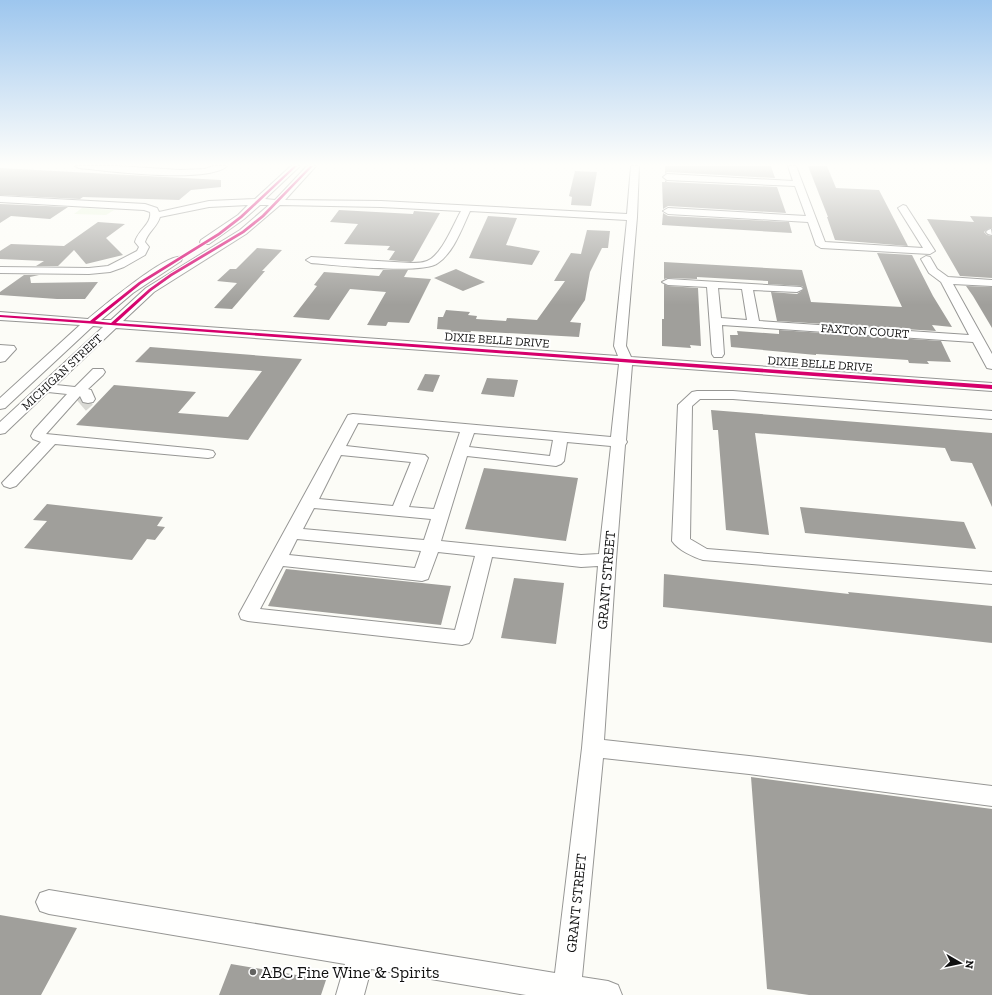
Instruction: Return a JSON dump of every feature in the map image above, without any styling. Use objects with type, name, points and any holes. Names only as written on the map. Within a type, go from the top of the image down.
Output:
[{"type":"street","points":[[0,270],[89,271],[110,269],[141,253],[144,248],[140,242],[141,235],[155,221],[156,215],[168,212]]},
{"type":"street","name":"MICHIGAN STREET","points":[[0,406],[92,322],[140,282],[219,234],[246,212]]},
{"type":"street","name":"MICHIGAN STREET","points":[[0,430],[150,290],[170,275],[243,232],[265,212]]},
{"type":"street","points":[[311,260],[422,266],[434,262],[442,256],[465,212]]},
{"type":"street","points":[[548,212],[632,217]]},
{"type":"street","name":"GRANT STREET","points":[[567,991],[593,748],[607,560],[620,442],[626,361],[620,346],[632,212]]},
{"type":"street","points":[[694,212],[812,219]]},
{"type":"street","points":[[809,212],[821,245],[928,255]]},
{"type":"street","points":[[905,212],[928,255],[933,271],[945,280],[992,365]]},
{"type":"street","points":[[945,280],[992,283]]},
{"type":"street","points":[[668,282],[797,289]]},
{"type":"street","points":[[712,284],[718,354]]},
{"type":"street","points":[[747,286],[754,324]]},
{"type":"street","name":"DIXIE BELLE DRIVE","points":[[0,316],[992,387]]},
{"type":"street","name":"FAXTON COURT","points":[[714,321],[977,339]]},
{"type":"street","points":[[0,349],[10,350],[0,358]]},
{"type":"street","points":[[98,372],[82,398],[57,413],[41,430],[38,436],[45,439],[208,454]]},
{"type":"street","points":[[45,388],[82,398]]},
{"type":"street","points":[[992,415],[733,395],[697,395],[685,405],[681,541],[703,554],[992,578]]},
{"type":"street","points":[[484,551],[462,638],[248,614],[309,503],[353,418],[620,442]]},
{"type":"street","points":[[277,560],[422,575],[468,428]]},
{"type":"street","points":[[461,451],[556,461],[561,436]]},
{"type":"street","points":[[10,483],[52,439]]},
{"type":"street","points":[[336,450],[420,458],[399,511]]},
{"type":"street","points":[[309,503],[441,515]]},
{"type":"street","points":[[292,533],[581,561],[607,560]]},
{"type":"street","points":[[593,748],[749,765],[992,796]]},
{"type":"street","points":[[49,902],[361,954],[567,991],[608,995]]},
{"type":"street","points":[[350,995],[361,954]]},
{"type":"green space","points":[[76,212],[110,212],[106,215],[74,214]]},
{"type":"building","points":[[0,212],[60,212],[50,219],[11,216],[0,223]]},
{"type":"building","points":[[337,212],[440,213],[413,261],[411,262],[389,260],[395,251],[387,250],[390,246],[344,244],[358,224],[330,222]]},
{"type":"building","points":[[826,212],[891,212],[908,246],[835,240]]},
{"type":"building","points":[[663,213],[668,216],[789,222],[792,233],[662,225]]},
{"type":"building","points":[[488,216],[517,218],[506,245],[540,251],[532,265],[469,258]]},
{"type":"building","points":[[970,216],[992,217],[992,228],[984,232],[987,235],[992,236],[992,278],[960,276],[927,219],[974,222]]},
{"type":"building","points":[[98,222],[125,224],[106,238],[123,255],[86,264],[74,250],[58,266],[36,266],[44,261],[0,259],[0,251],[11,244],[64,246]]},
{"type":"building","points":[[587,230],[610,231],[608,248],[602,248],[590,272],[585,300],[570,322],[581,323],[579,337],[471,331],[470,334],[437,329],[438,317],[443,317],[446,310],[470,312],[468,315],[477,316],[476,319],[506,321],[507,318],[537,320],[565,281],[554,281],[571,253],[581,254]]},
{"type":"building","points":[[257,248],[282,250],[262,271],[265,271],[232,309],[214,308],[237,283],[217,281],[230,269],[236,269]]},
{"type":"building","points":[[877,253],[912,255],[933,296],[952,327],[932,325],[936,331],[777,321],[771,292],[797,294],[804,289],[802,286],[768,284],[768,281],[697,277],[697,279],[664,279],[664,262],[802,270],[811,302],[902,307]]},
{"type":"building","points":[[456,269],[485,282],[463,291],[434,278]]},
{"type":"building","points":[[383,270],[408,270],[404,277],[431,279],[409,323],[388,322],[386,326],[367,325],[386,292],[350,289],[329,320],[293,317],[317,286],[314,285],[324,272],[379,276]]},
{"type":"building","points":[[24,275],[39,275],[30,277],[31,283],[98,282],[85,299],[57,299],[0,295],[0,292]]},
{"type":"building","points":[[664,284],[668,286],[698,288],[701,346],[690,345],[691,348],[662,346]]},
{"type":"building","points":[[966,286],[992,287],[992,328],[973,296]]},
{"type":"building","points":[[779,330],[941,341],[951,362],[927,361],[929,364],[909,363],[908,360],[816,355],[731,347],[730,335],[738,335],[737,331],[779,334]]},
{"type":"building","points":[[150,347],[302,359],[248,440],[76,425],[114,385],[196,392],[178,413],[228,417],[262,371],[135,362]]},
{"type":"building","points":[[425,374],[440,375],[433,392],[417,390]]},
{"type":"building","points":[[487,378],[518,380],[514,397],[481,394]]},
{"type":"building","points":[[711,410],[992,433],[992,507],[972,463],[951,461],[945,448],[755,433],[769,535],[726,530],[718,430],[713,430]]},
{"type":"building","points":[[484,468],[578,478],[566,541],[465,529]]},
{"type":"building","points":[[47,504],[163,517],[157,526],[165,527],[155,540],[147,539],[132,560],[24,548],[47,521],[33,520]]},
{"type":"building","points":[[800,507],[964,522],[976,549],[805,533]]},
{"type":"building","points":[[286,569],[451,586],[441,625],[268,606]]},
{"type":"building","points":[[664,574],[849,594],[848,592],[992,606],[992,643],[663,607]]},
{"type":"building","points":[[514,578],[564,583],[556,644],[501,638]]},
{"type":"building","points":[[751,777],[992,809],[992,995],[809,995],[767,989]]},
{"type":"building","points":[[0,915],[77,928],[41,995],[0,995]]},
{"type":"building","name":"ABC Fine Wine & Spirits","points":[[231,964],[326,980],[321,995],[219,995]]},
{"type":"tunnel","points":[[81,405],[88,399]]},
{"type":"cycle path","points":[[92,322],[140,283],[219,234],[246,212]]},
{"type":"cycle path","points":[[113,323],[150,290],[171,275],[243,232],[266,212]]},
{"type":"cycle path","points":[[0,316],[992,387]]},
{"type":"place","name":"ABC Fine Wine & Spirits","points":[[253,972]]}]
